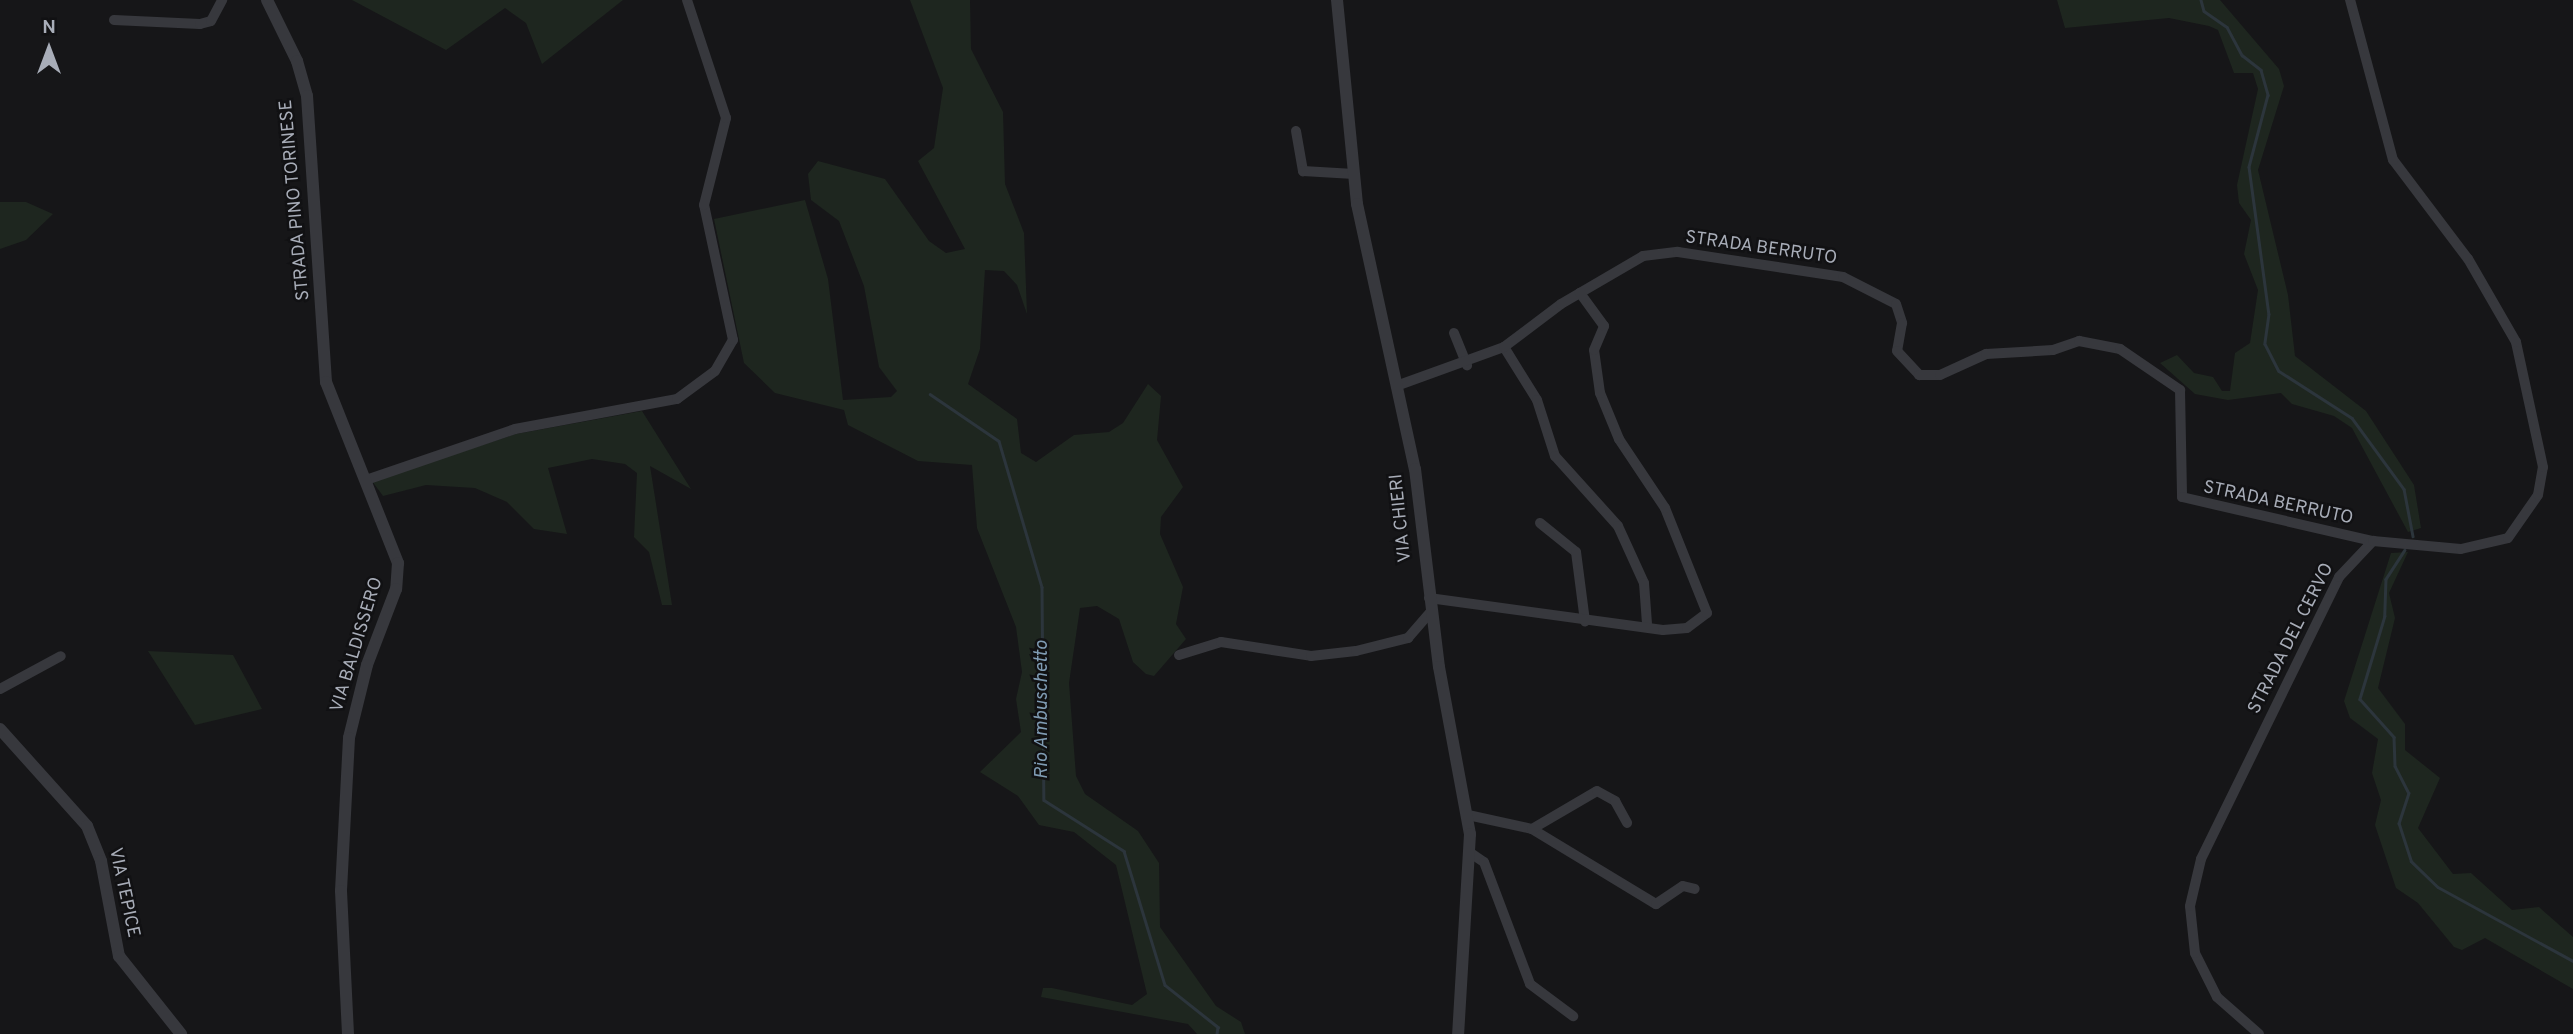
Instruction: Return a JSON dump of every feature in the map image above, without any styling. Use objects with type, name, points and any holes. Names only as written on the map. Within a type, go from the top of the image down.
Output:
[{"type":"street","points":[[114,20],[200,24],[211,21],[222,0]]},
{"type":"street","points":[[366,480],[515,429],[677,398],[715,371],[733,340],[704,205],[726,118],[687,0]]},
{"type":"street","name":"VIA CHIERI","points":[[1337,0],[1354,174],[1399,385],[1429,598],[1468,815],[1472,854],[1458,1034]]},
{"type":"street","points":[[2350,0],[2393,160],[2468,259],[2516,342],[2543,467],[2538,495],[2508,537],[2460,549],[2373,541]]},
{"type":"street","name":"STRADA PINO TORINESE","points":[[264,1],[297,61],[307,96],[323,321]]},
{"type":"street","points":[[1296,131],[1303,171],[1354,174]]},
{"type":"street","name":"STRADA BERRUTO","points":[[1399,385],[1467,366],[1504,347],[1580,293],[1643,256],[1678,253],[1843,277],[1888,297],[1900,310],[1899,356],[1926,377],[1986,354],[2053,350],[2078,341],[2109,345],[2179,390],[2182,497],[2373,541]]},
{"type":"street","points":[[1429,598],[1586,621],[1687,628],[1702,622],[1707,603],[1665,508],[1614,429],[1594,366],[1604,326],[1580,293]]},
{"type":"street","name":"VIA BALDISSERO","points":[[323,321],[334,412],[366,480],[398,564],[396,589],[360,687],[349,738],[341,891],[348,1034]]},
{"type":"street","points":[[1454,333],[1467,366]]},
{"type":"street","points":[[1504,347],[1536,400],[1556,456],[1618,526],[1644,583],[1647,624]]},
{"type":"street","points":[[1541,523],[1576,552],[1586,621]]},
{"type":"street","name":"STRADA DEL CERVO","points":[[2259,1034],[2217,997],[2196,953],[2190,906],[2201,859],[2339,577],[2373,541]]},
{"type":"street","points":[[1179,655],[1221,642],[1311,656],[1356,651],[1408,638],[1432,612]]},
{"type":"street","points":[[0,689],[61,656]]},
{"type":"street","name":"VIA TEPICE","points":[[0,729],[88,826],[102,861],[119,956],[181,1034]]},
{"type":"street","points":[[1532,829],[1597,791],[1615,801],[1627,823]]},
{"type":"street","points":[[1468,815],[1532,829],[1650,902],[1660,904],[1683,886],[1695,889]]},
{"type":"street","points":[[1472,854],[1484,862],[1530,984],[1573,1016]]},
{"type":"shaded area","points":[[352,0],[623,0],[542,64],[526,23],[505,8],[446,50]]},
{"type":"shaded area","points":[[910,0],[970,0],[971,49],[1003,112],[1005,184],[1024,233],[1027,314],[1017,285],[1004,271],[985,270],[980,349],[968,384],[1017,419],[1021,453],[1036,462],[1074,435],[1109,432],[1123,423],[1148,384],[1161,396],[1157,440],[1183,487],[1161,517],[1160,534],[1183,587],[1176,624],[1186,639],[1154,676],[1146,674],[1133,662],[1119,619],[1097,606],[1080,608],[1069,683],[1076,776],[1085,794],[1138,831],[1159,863],[1160,927],[1216,1006],[1241,1022],[1245,1034],[1197,1034],[1188,1024],[1041,997],[1043,988],[1052,988],[1132,1005],[1147,994],[1116,865],[1074,832],[1039,825],[1018,796],[980,772],[1021,732],[1016,699],[1022,672],[1016,627],[977,528],[972,465],[918,461],[848,425],[844,410],[775,393],[744,363],[714,219],[805,200],[828,279],[843,400],[891,397],[897,391],[879,367],[864,286],[839,221],[811,200],[808,174],[818,161],[885,179],[929,241],[946,253],[965,249],[918,161],[934,148],[943,88]]},
{"type":"shaded area","points":[[2057,0],[2220,0],[2279,69],[2284,86],[2258,170],[2288,295],[2295,356],[2366,411],[2414,485],[2421,528],[2408,532],[2352,428],[2334,416],[2292,404],[2281,393],[2228,400],[2195,394],[2160,363],[2177,355],[2194,373],[2213,377],[2222,391],[2230,391],[2235,353],[2250,343],[2258,290],[2244,254],[2251,220],[2239,203],[2237,185],[2258,89],[2253,73],[2234,73],[2218,30],[2209,26],[2169,18],[2065,28]]},
{"type":"shaded area","points":[[0,202],[26,202],[53,214],[26,240],[0,249]]},
{"type":"shaded area","points":[[642,411],[691,489],[650,466],[672,605],[662,605],[649,552],[634,537],[637,473],[625,464],[592,459],[548,468],[567,534],[534,529],[507,502],[475,488],[426,485],[383,496],[372,481],[516,434]]},
{"type":"shaded area","points":[[2408,552],[2389,593],[2395,618],[2378,688],[2405,724],[2405,750],[2440,778],[2418,828],[2453,874],[2471,873],[2512,910],[2539,907],[2573,937],[2573,989],[2485,938],[2462,950],[2454,947],[2418,903],[2396,888],[2375,825],[2381,800],[2372,773],[2378,739],[2350,718],[2344,701],[2391,553]]},
{"type":"shaded area","points":[[148,651],[233,655],[262,709],[195,725]]},
{"type":"waterway","points":[[2201,0],[2204,11],[2227,27],[2242,55],[2261,70],[2268,95],[2249,167],[2269,314],[2265,344],[2279,371],[2352,418],[2404,489],[2413,536]]},
{"type":"waterway","name":"Rio Ambuschetto","points":[[930,394],[999,441],[1042,587],[1044,800],[1124,851],[1165,985],[1218,1027],[1217,1034]]},
{"type":"waterway","points":[[2405,550],[2386,579],[2385,616],[2360,699],[2394,737],[2395,766],[2409,793],[2399,823],[2411,861],[2438,887],[2573,961]]}]
